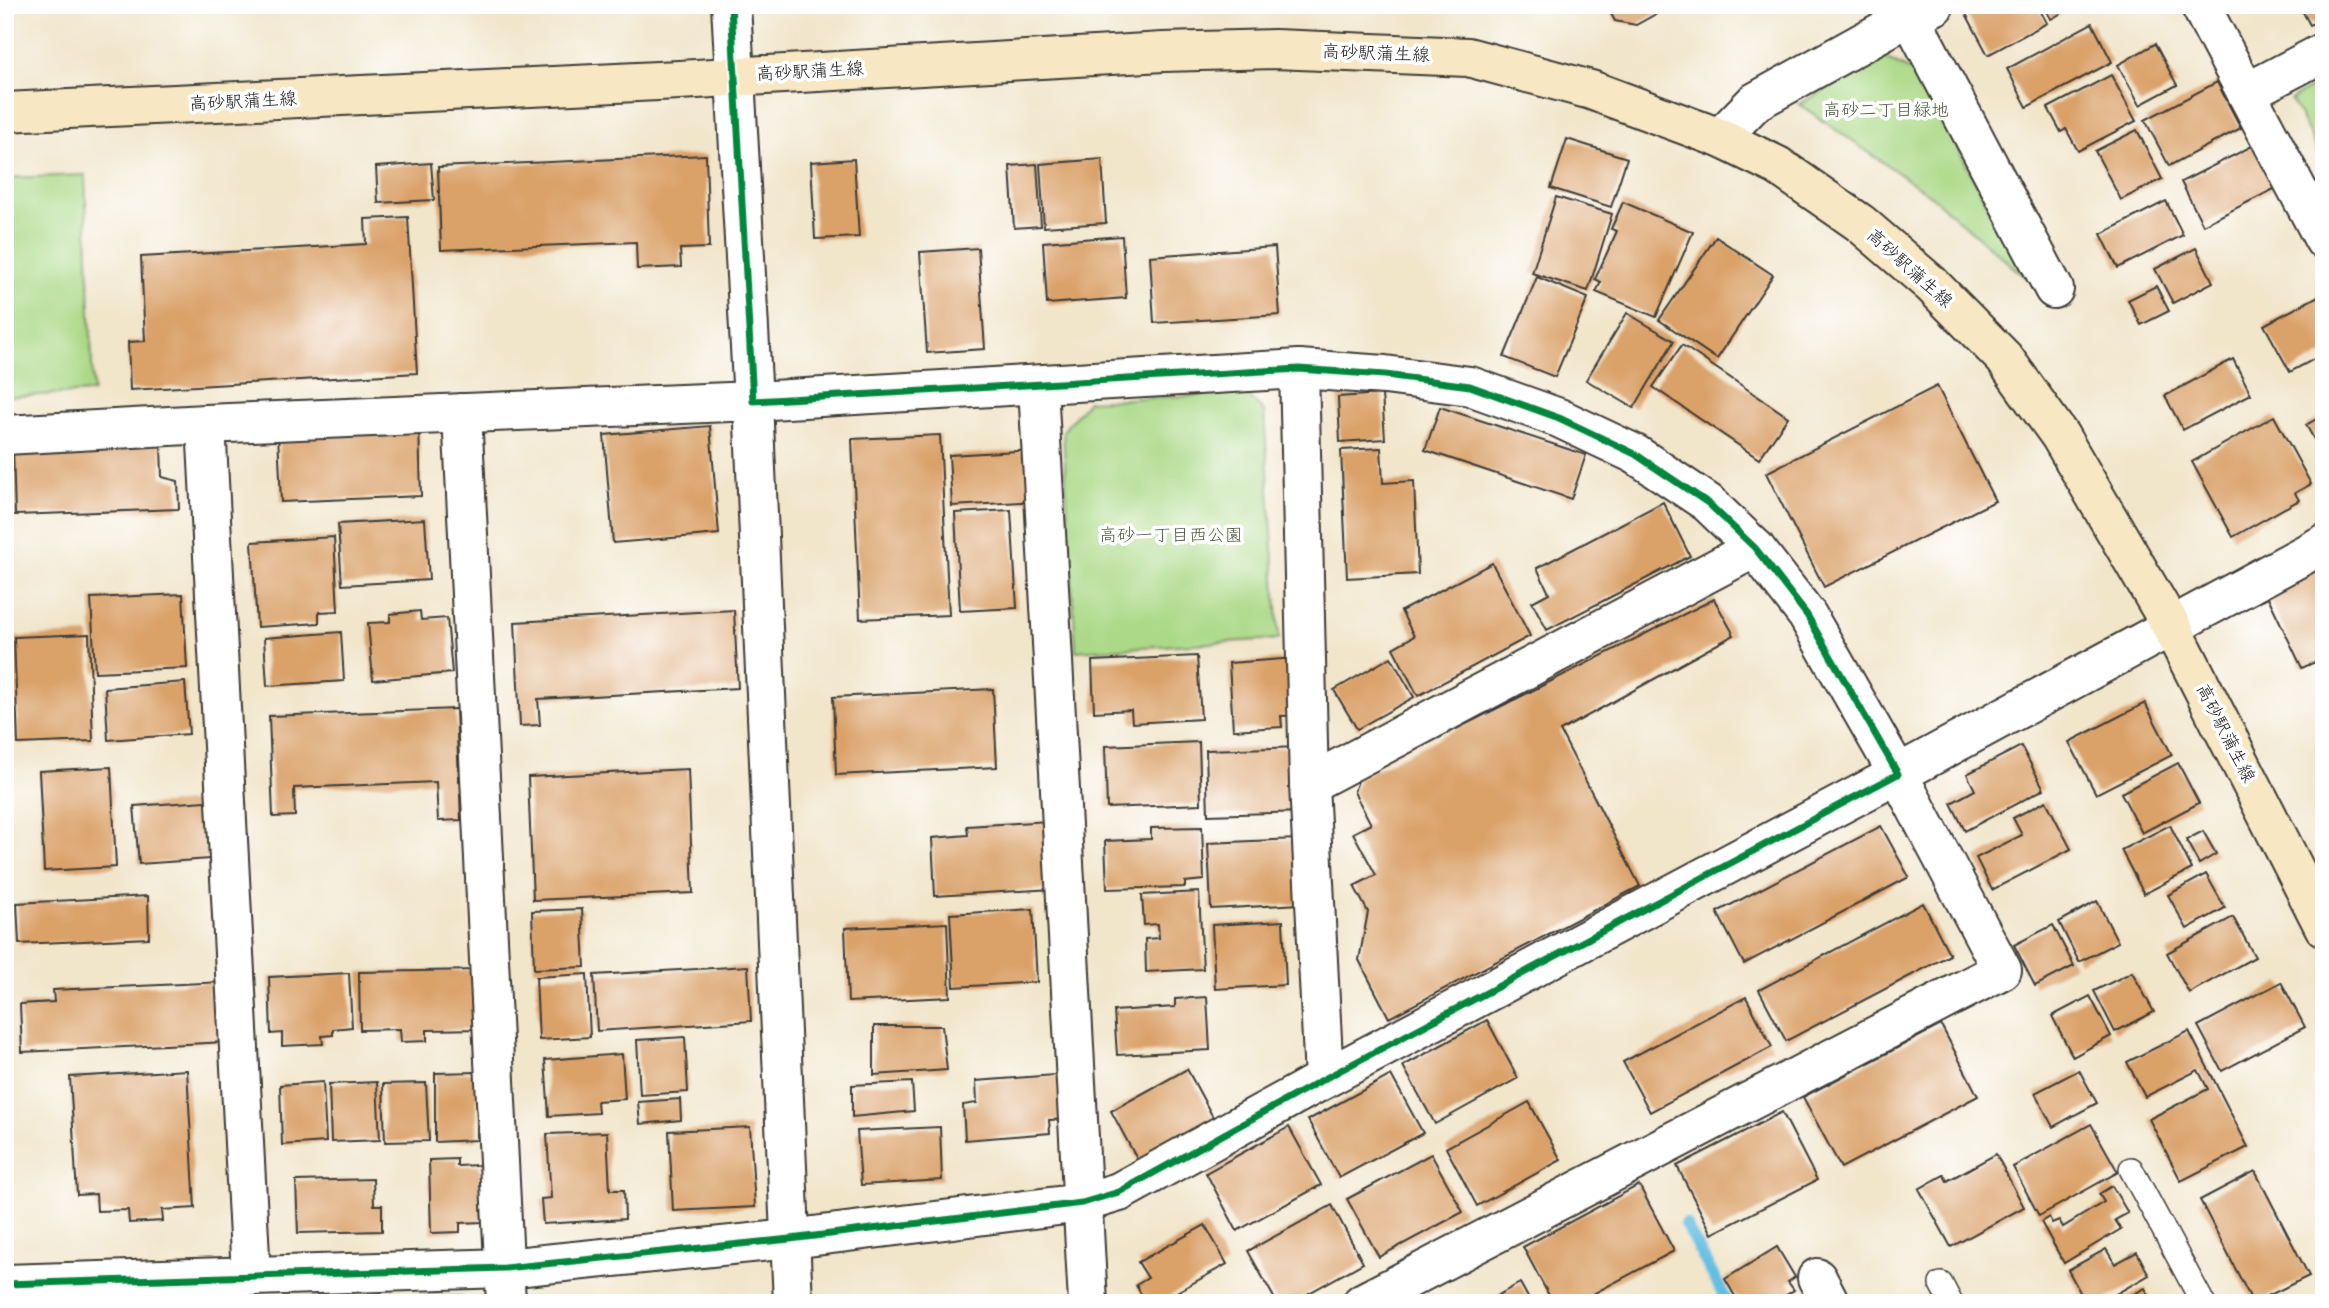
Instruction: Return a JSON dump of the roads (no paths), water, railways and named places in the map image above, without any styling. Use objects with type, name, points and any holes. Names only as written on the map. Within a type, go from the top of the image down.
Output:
[{"type":"street","points":[[731,5],[793,1303]]},
{"type":"street","points":[[2200,5],[2324,240]]},
{"type":"street","points":[[1720,138],[1755,102],[1923,11],[2054,289]]},
{"type":"street","name":"高砂駅蒲生線","points":[[5,112],[1163,52],[1275,49],[1468,57],[1591,90],[1720,138],[1778,166],[1860,223],[1931,284],[2004,358],[2060,436],[2171,626],[2324,927]]},
{"type":"street","points":[[2248,92],[2324,52]]},
{"type":"street","points":[[1299,369],[1309,784],[1324,1079]]},
{"type":"street","points":[[5,435],[752,401],[1299,369],[1385,375],[1470,386],[1559,418],[1635,454],[1708,503],[1755,548],[1807,615],[1898,774],[2002,970],[1362,1303]]},
{"type":"street","points":[[1038,386],[1087,1303]]},
{"type":"street","points":[[462,413],[506,1286]]},
{"type":"street","points":[[206,424],[251,1275]]},
{"type":"street","points":[[5,1284],[251,1275],[506,1286],[790,1239],[1082,1203],[1119,1192],[1324,1079],[2324,544]]},
{"type":"street","points":[[1309,784],[1755,548]]},
{"type":"lane","points":[[2131,1168],[2203,1303]]},
{"type":"waterway","points":[[1685,1224],[1728,1303]]},
{"type":"park label","name":"高砂二丁目緑地","points":[[1886,110]]},
{"type":"park label","name":"高砂一丁目西公園","points":[[1171,535]]}]
